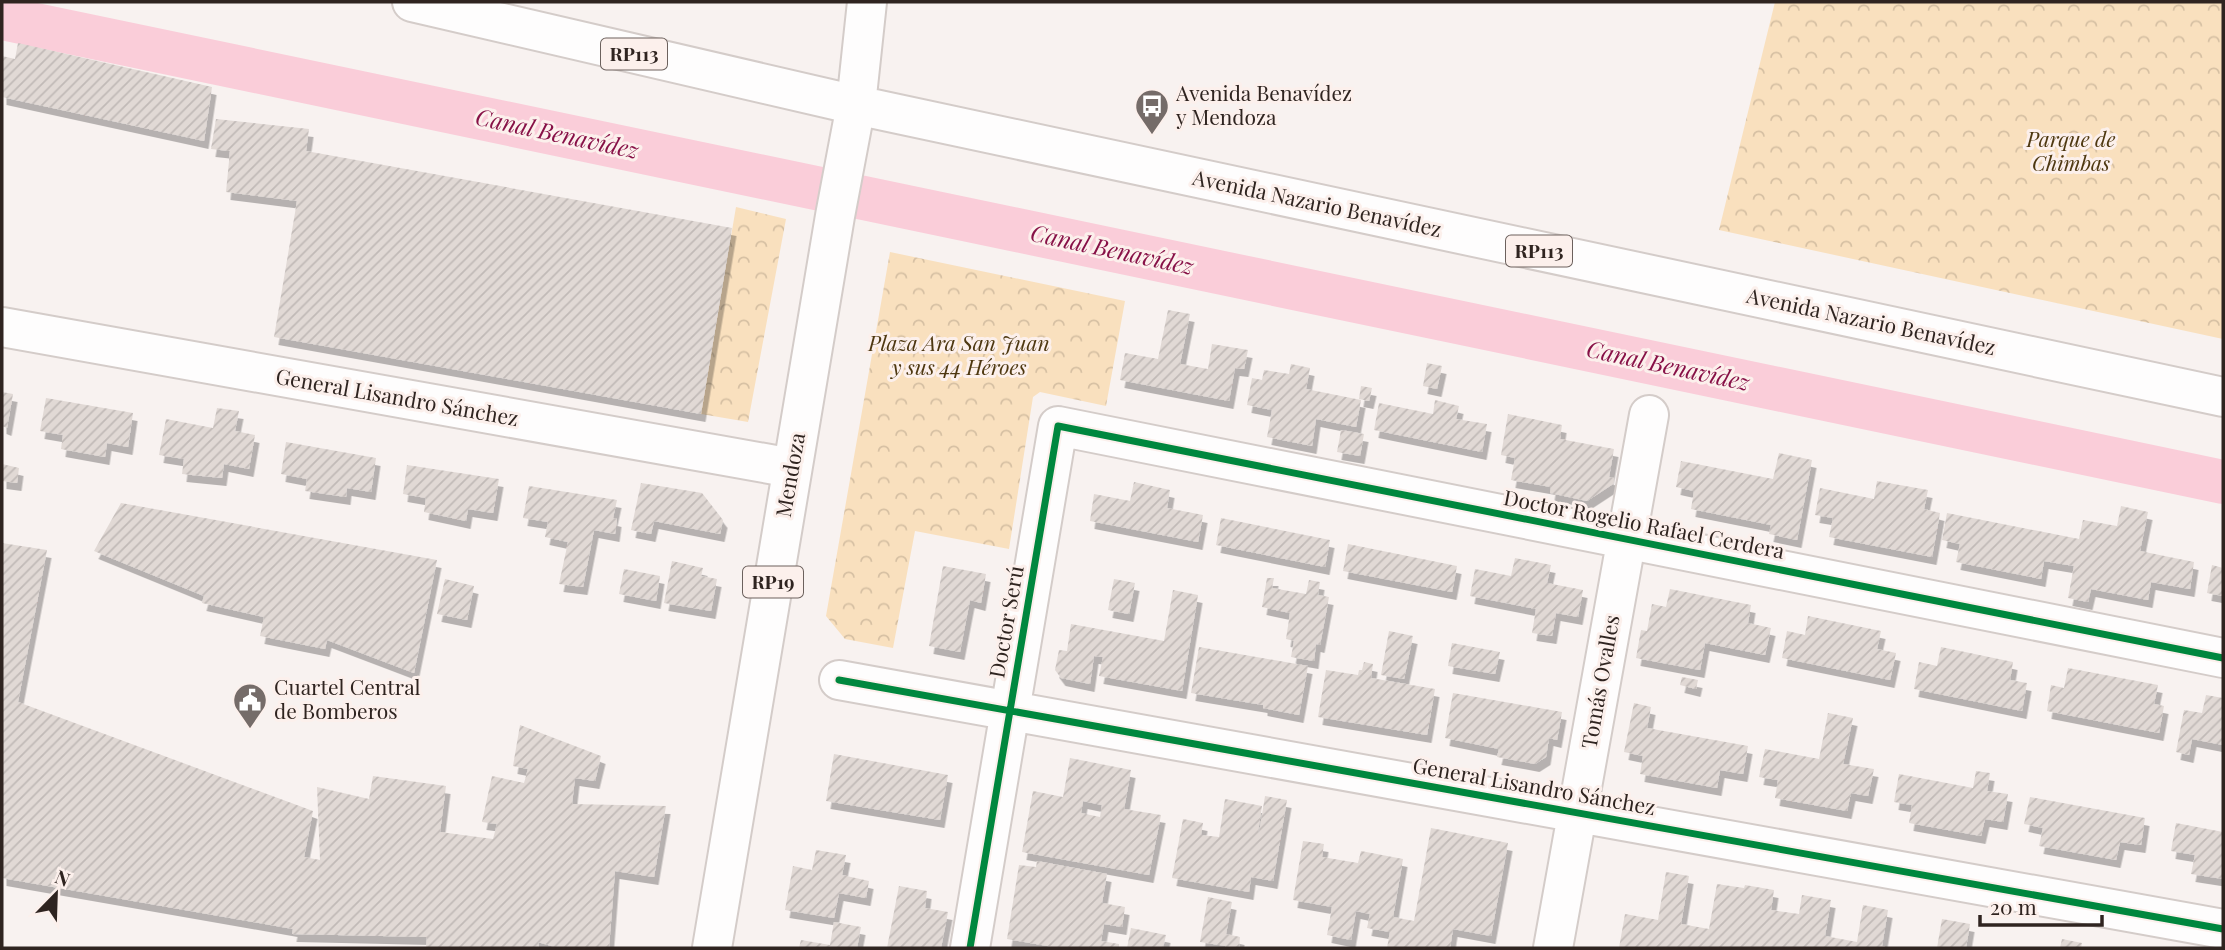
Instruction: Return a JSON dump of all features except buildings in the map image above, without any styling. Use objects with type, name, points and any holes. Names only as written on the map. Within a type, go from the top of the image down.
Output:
[{"type":"street","name":"Avenida Nazario Benavídez","points":[[412,2],[856,105],[2223,397]]},
{"type":"street","name":"Mendoza","points":[[712,948],[856,105],[867,2]]},
{"type":"street","name":"General Lisandro Sánchez","points":[[2,327],[792,468]]},
{"type":"street","name":"Tomás Ovalles","points":[[1553,948],[1649,415]]},
{"type":"street","name":"Doctor Rogelio Rafael Cerdera","points":[[1058,426],[2223,658]]},
{"type":"street","name":"Doctor Serú","points":[[970,948],[1058,426]]},
{"type":"street","name":"General Lisandro Sánchez","points":[[839,680],[2223,929]]},
{"type":"green space","name":"Parque de Chimbas","points":[[1775,2],[2223,2],[2223,339],[1719,230]]},
{"type":"green space","points":[[736,207],[786,219],[748,422],[701,414]]},
{"type":"green space","name":"Plaza Ara San Juan y sus 44 Héroes","points":[[890,252],[1125,301],[1106,406],[1040,392],[1033,397],[1009,549],[915,531],[893,648],[845,639],[826,616]]},
{"type":"waterway","name":"Canal Benavídez","points":[[2,18],[2223,482]]},
{"type":"cycle path","points":[[970,948],[1058,426],[2223,658]]},
{"type":"cycle path","points":[[839,680],[2223,929]]},
{"type":"place","name":"Avenida Benavídez y Mendoza","points":[[1152,136]]},
{"type":"place","name":"Cuartel Central de Bomberos","points":[[250,730]]}]
